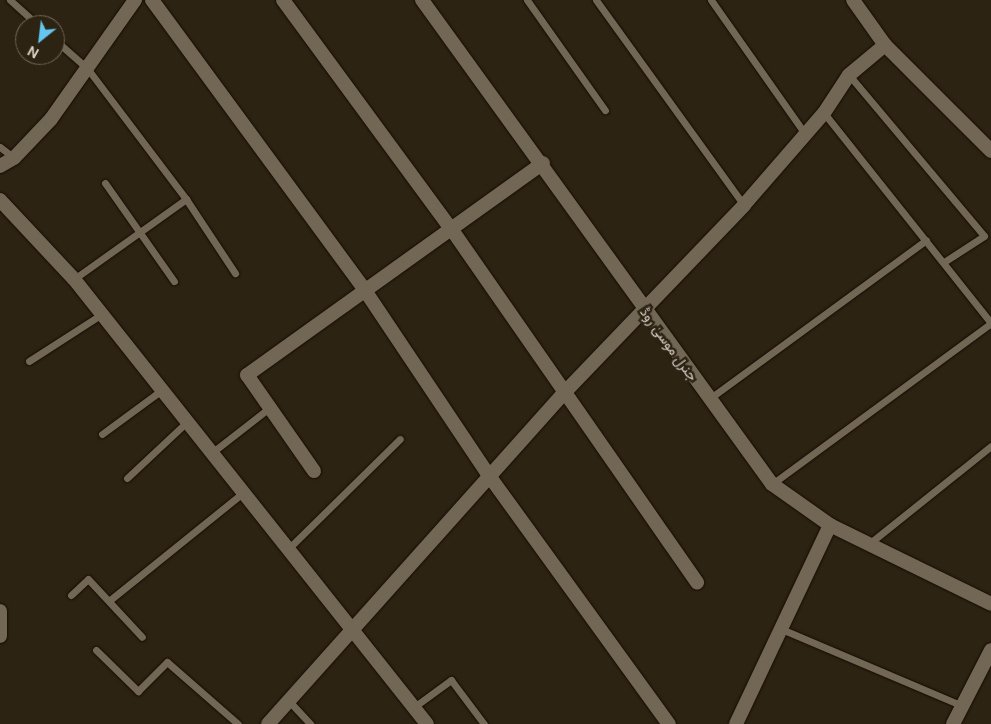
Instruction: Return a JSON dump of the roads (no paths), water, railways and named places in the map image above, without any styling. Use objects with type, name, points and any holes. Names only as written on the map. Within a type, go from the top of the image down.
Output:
[{"type":"street","points":[[0,166],[14,158],[51,119],[135,0]]},
{"type":"street","points":[[152,0],[364,289],[490,477],[669,724]]},
{"type":"street","points":[[283,0],[450,227],[697,583]]},
{"type":"street","name":"جنرل موسیٰ روڈ","points":[[422,0],[543,163],[645,312],[772,484],[830,525],[991,604]]},
{"type":"street","points":[[853,0],[885,46],[991,151]]},
{"type":"street","points":[[268,724],[564,393],[645,312],[744,206],[824,113],[849,75],[885,46]]},
{"type":"street","points":[[314,470],[247,375],[450,227],[543,163]]},
{"type":"street","points":[[0,200],[74,279],[162,390],[214,451],[426,724]]},
{"type":"street","points":[[736,724],[779,628],[830,525]]},
{"type":"street","points":[[0,611],[0,636]]},
{"type":"street","points":[[954,724],[991,650]]},
{"type":"lane","points":[[10,0],[27,15]]},
{"type":"lane","points":[[527,0],[605,110]]},
{"type":"lane","points":[[596,0],[744,206]]},
{"type":"lane","points":[[710,0],[806,135]]},
{"type":"lane","points":[[65,49],[87,68],[186,199],[235,273]]},
{"type":"lane","points":[[849,75],[984,236],[944,262]]},
{"type":"lane","points":[[772,484],[991,323],[824,113]]},
{"type":"lane","points":[[0,147],[14,158]]},
{"type":"lane","points":[[105,183],[174,281]]},
{"type":"lane","points":[[74,279],[142,233],[186,199]]},
{"type":"lane","points":[[709,399],[926,240]]},
{"type":"lane","points":[[29,361],[102,314]]},
{"type":"lane","points":[[102,434],[162,390]]},
{"type":"lane","points":[[214,451],[269,408]]},
{"type":"lane","points":[[127,478],[188,421]]},
{"type":"lane","points":[[290,548],[400,439]]},
{"type":"lane","points":[[870,543],[991,446]]},
{"type":"lane","points":[[110,600],[245,492]]},
{"type":"lane","points":[[71,595],[88,579],[110,600],[142,637]]},
{"type":"lane","points":[[779,628],[963,706]]},
{"type":"lane","points":[[96,650],[138,691],[167,662],[238,724]]},
{"type":"lane","points":[[414,707],[451,680],[484,724]]},
{"type":"lane","points":[[288,700],[310,724]]}]
